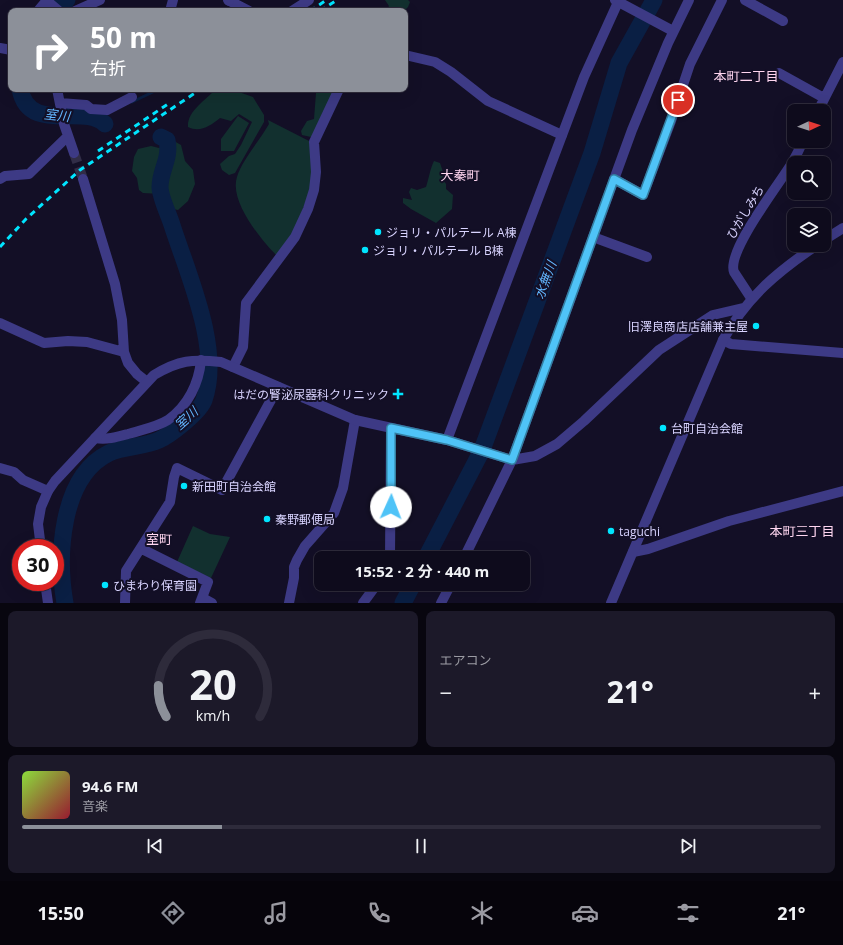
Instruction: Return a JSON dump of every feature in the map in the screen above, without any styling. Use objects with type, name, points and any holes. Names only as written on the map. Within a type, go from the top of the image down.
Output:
[{"type":"street","points":[[81,6],[100,0]]},
{"type":"street","points":[[229,0],[244,8]]},
{"type":"street","points":[[297,8],[309,0]]},
{"type":"street","points":[[467,551],[510,459],[669,29],[689,0]]},
{"type":"street","points":[[614,179],[643,195],[671,121],[690,64],[722,0]]},
{"type":"street","points":[[745,0],[783,21]]},
{"type":"street","points":[[47,1],[55,8]]},
{"type":"street","points":[[450,441],[594,52],[620,2],[669,29]]},
{"type":"street","points":[[408,56],[435,62],[451,72],[488,102],[562,135]]},
{"type":"street","points":[[821,104],[843,62]]},
{"type":"street","points":[[784,79],[824,98]]},
{"type":"street","points":[[58,92],[64,124],[74,153]]},
{"type":"street","points":[[233,367],[243,347],[246,304],[295,237],[308,209],[314,190],[316,172],[314,142],[338,92]]},
{"type":"street","points":[[61,105],[86,105],[91,109],[107,110],[132,97]]},
{"type":"street","points":[[0,179],[4,176],[29,174],[68,136]]},
{"type":"street","name":"ひがしみち","points":[[751,298],[734,272],[732,267],[733,260],[752,223],[792,163],[800,148]]},
{"type":"street","points":[[83,179],[115,284],[122,320],[124,352],[131,368],[147,382]]},
{"type":"street","points":[[831,236],[843,228]]},
{"type":"street","points":[[593,237],[647,257]]},
{"type":"street","points":[[611,603],[723,340],[751,298],[807,252]]},
{"type":"street","points":[[40,539],[38,524],[41,506],[48,491],[55,481],[147,382],[168,367],[183,361],[201,360],[220,362],[355,420],[450,441],[510,459],[535,456],[557,444],[584,422],[659,350],[713,315],[743,308]]},
{"type":"street","points":[[0,323],[44,343],[68,341],[87,342],[124,352]]},
{"type":"street","points":[[723,340],[731,344],[843,353]]},
{"type":"street","points":[[95,438],[105,440],[149,428],[168,420],[176,413],[195,388],[200,373],[201,360]]},
{"type":"street","points":[[125,603],[126,572],[142,549],[170,502],[177,468],[222,490],[278,387]]},
{"type":"street","points":[[289,603],[294,578],[294,566],[305,546],[334,513],[344,488],[355,420]]},
{"type":"street","points":[[390,551],[391,428]]},
{"type":"street","points":[[0,468],[14,472],[23,480],[48,491]]},
{"type":"street","points":[[633,552],[648,549],[729,521],[843,491]]},
{"type":"street","points":[[142,549],[208,582],[202,601],[212,603]]},
{"type":"street","points":[[46,591],[48,603]]},
{"type":"street","points":[[363,603],[371,591]]},
{"type":"street","points":[[441,603],[447,591]]},
{"type":"green space","points":[[385,0],[408,0],[410,2],[407,8],[388,8],[389,6]]},
{"type":"green space","points":[[213,92],[239,92],[253,97],[264,115],[264,122],[235,173],[229,175],[222,170],[220,164],[229,156],[235,154],[252,122],[239,114],[231,121],[220,118],[205,128],[192,129],[188,127],[189,121],[198,106]]},
{"type":"green space","points":[[315,92],[335,92],[316,134],[311,137],[302,135],[301,131],[307,121],[314,119]]},
{"type":"green space","points":[[238,116],[249,123],[234,151],[221,151],[221,139]]},
{"type":"green space","points":[[268,120],[311,142],[312,185],[294,233],[277,256],[248,220],[238,197],[236,187],[239,170],[269,124]]},
{"type":"green space","points":[[174,141],[181,145],[185,161],[193,170],[195,184],[188,201],[178,210],[168,208],[162,194],[143,193],[139,190],[137,178],[132,171],[134,157],[138,149],[151,146],[159,148]]},
{"type":"green space","points":[[434,161],[440,163],[446,189],[453,195],[452,209],[436,223],[403,203],[403,198],[412,200],[409,192],[411,188],[417,190],[426,187]]},
{"type":"green space","points":[[193,526],[210,534],[230,537],[211,578],[177,562]]},
{"type":"waterway","name":"室川","points":[[58,8],[67,0]]},
{"type":"waterway","name":"水無川","points":[[430,551],[482,450],[592,153],[619,63],[654,0]]},
{"type":"waterway","name":"室川","points":[[21,92],[25,103],[34,111],[45,115],[84,116],[95,118],[105,124]]},
{"type":"waterway","points":[[132,102],[153,92]]},
{"type":"waterway","points":[[99,118],[109,113]]},
{"type":"waterway","name":"室川","points":[[65,603],[62,542],[71,499],[80,480],[93,464],[109,453],[153,442],[164,437],[191,417],[204,400],[208,380],[209,358],[206,335],[194,289],[160,191],[160,181],[168,153],[167,140],[161,137]]},
{"type":"waterway","name":"水無川","points":[[403,603],[409,591]]},
{"type":"tunnel","points":[[74,153],[83,179]]},
{"type":"railway","points":[[325,8],[337,0]]},
{"type":"railway","points":[[314,8],[325,1]]},
{"type":"railway","points":[[0,247],[26,219],[80,170],[197,92]]},
{"type":"railway","points":[[98,151],[171,102]]},
{"type":"place","name":"ジョリ・パルテール A棟","points":[[378,232]]},
{"type":"place","name":"ジョリ・パルテール B棟","points":[[365,250]]},
{"type":"place","name":"旧澤良商店店舗兼主屋","points":[[756,326]]},
{"type":"place","name":"はだの腎泌尿器科クリニック","points":[[398,394]]},
{"type":"place","name":"台町自治会館","points":[[663,428]]},
{"type":"place","name":"新田町自治会館","points":[[184,486]]},
{"type":"place","name":"秦野郵便局","points":[[267,519]]},
{"type":"place","name":"taguchi","points":[[611,531]]},
{"type":"place","name":"ひまわり保育園","points":[[105,585]]},
{"type":"district","name":"本町二丁目","points":[[746,76]]},
{"type":"district","name":"大秦町","points":[[460,175]]},
{"type":"district","name":"本町三丁目","points":[[802,531]]},
{"type":"district","name":"室町","points":[[159,539]]},
{"type":"route","points":[[391,507],[391,428],[447,440],[512,460],[614,179],[643,195],[678,100]]}]
